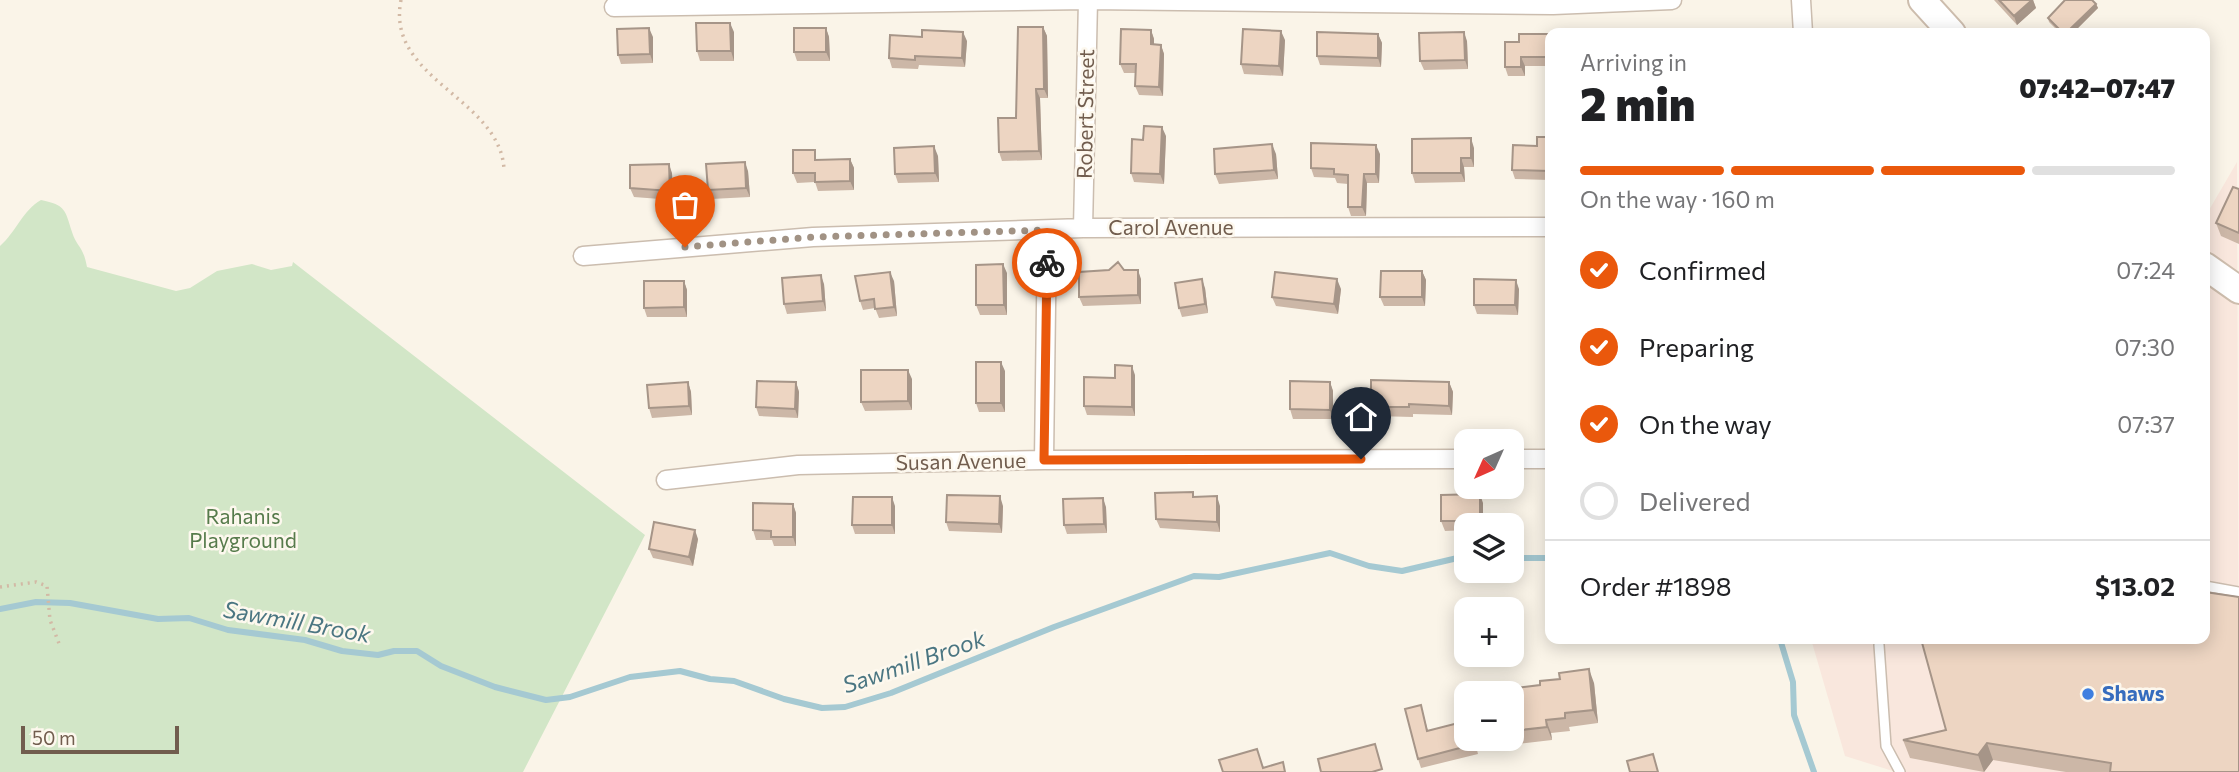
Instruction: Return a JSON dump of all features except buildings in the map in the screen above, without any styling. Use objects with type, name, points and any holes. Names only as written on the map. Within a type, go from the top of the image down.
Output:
[{"type":"main road","points":[[1922,0],[1947,28]]},
{"type":"main road","points":[[2210,270],[2239,290]]},
{"type":"street","points":[[614,8],[1088,0],[1503,6],[1672,0]]},
{"type":"street","name":"Robert Street","points":[[1083,228],[1088,0]]},
{"type":"street","points":[[1801,0],[1803,28]]},
{"type":"street","name":"Carol Avenue","points":[[583,256],[813,237],[1083,228],[1545,227]]},
{"type":"street","points":[[1044,460],[1047,230]]},
{"type":"street","name":"Susan Avenue","points":[[666,480],[799,465],[1044,460],[1454,459]]},
{"type":"street","points":[[1524,459],[1545,459]]},
{"type":"lane","points":[[2210,587],[2239,592]]},
{"type":"lane","points":[[1878,645],[1886,746],[1900,772]]},
{"type":"path","points":[[401,0],[401,30],[413,53],[448,92],[490,128],[499,143],[505,169]]},
{"type":"path","points":[[0,587],[36,582],[45,584],[49,591],[50,620],[60,646]]},
{"type":"shaded area","points":[[2237,162],[2239,772],[1896,772],[1845,756],[1812,644],[2210,644],[2210,208]]},
{"type":"green space","name":"Rahanis Playground","points":[[41,200],[55,204],[63,210],[87,267],[176,291],[190,288],[217,271],[252,264],[271,270],[292,266],[293,262],[645,535],[523,772],[0,772],[0,246],[29,209]]},
{"type":"waterway","name":"Sawmill Brook","points":[[0,609],[36,602],[70,603],[158,619],[189,618],[228,630],[305,640],[342,651],[378,655],[394,651],[417,651],[441,666],[495,687],[546,700],[570,697],[630,677],[680,671],[710,679],[734,681],[784,699],[822,708],[845,707],[891,693],[1054,627],[1194,576],[1219,577],[1330,553],[1369,566],[1402,571],[1454,559]]},
{"type":"waterway","name":"Sawmill Brook","points":[[1524,558],[1545,558]]},
{"type":"waterway","name":"Sawmill Brook","points":[[1782,644],[1793,682],[1794,715],[1814,772]]},
{"type":"way so far","points":[[685,247],[813,237],[1047,230],[1047,263]]},
{"type":"place","name":"Shaws","points":[[2088,694]]},
{"type":"route","points":[[1047,263],[1044,460],[1361,459]]}]
